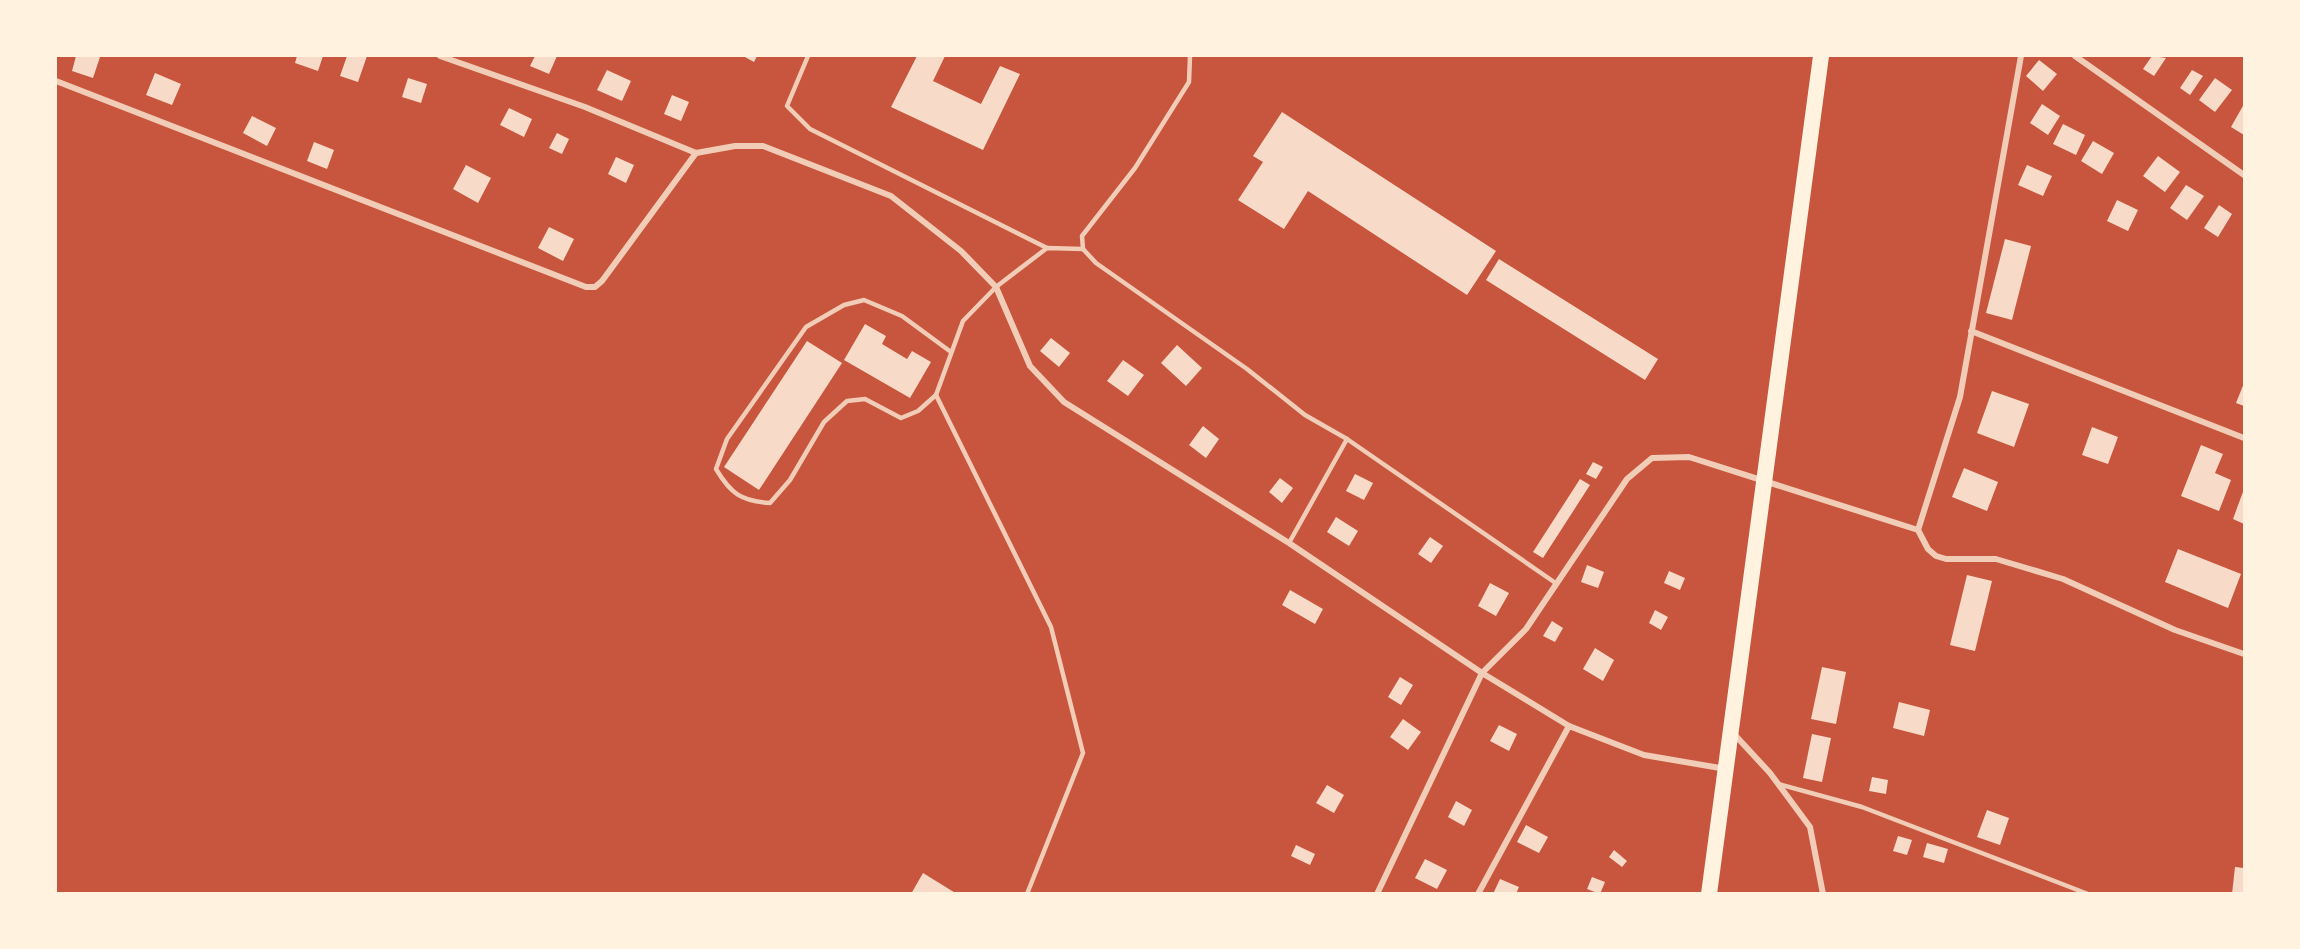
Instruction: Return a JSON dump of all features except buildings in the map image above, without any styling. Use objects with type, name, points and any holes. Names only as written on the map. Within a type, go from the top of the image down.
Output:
[{"type":"highway","points":[[1709,894],[1821,56]]},
{"type":"street","points":[[440,56],[585,107],[696,153],[735,146],[763,146],[891,196],[961,251],[996,287],[1030,366],[1064,402],[1289,543],[1482,674],[1569,726],[1644,755],[1726,769]]},
{"type":"street","points":[[1918,530],[1960,397],[2021,56]]},
{"type":"street","points":[[2074,56],[2244,175]]},
{"type":"street","points":[[56,81],[586,287],[595,287],[602,281],[696,153]]},
{"type":"street","points":[[1971,331],[2244,438]]},
{"type":"street","points":[[1377,894],[1482,674],[1526,629],[1627,479],[1652,458],[1689,457],[1918,530],[1928,549],[1936,556],[1946,559],[1996,559],[2063,579],[2175,630],[2244,654]]},
{"type":"street","points":[[1478,894],[1569,726]]},
{"type":"street","points":[[1732,731],[1778,784],[1810,827],[1823,894]]},
{"type":"lane","points":[[808,56],[787,106],[810,129],[1047,248],[1083,249]]},
{"type":"lane","points":[[1190,56],[1190,82],[1135,168],[1082,236],[1083,249],[1096,263],[1247,369],[1305,415],[1347,439],[1557,584]]},
{"type":"lane","points":[[951,352],[902,316],[864,300],[844,305],[806,327],[726,439],[716,469],[728,489],[751,502],[770,503],[790,480],[824,422],[847,401],[865,399],[901,418],[918,411],[936,395],[963,321],[996,287],[1047,248]]},
{"type":"lane","points":[[936,395],[1052,627],[1083,753],[1028,894]]},
{"type":"lane","points":[[1289,543],[1347,439]]},
{"type":"lane","points":[[1778,784],[1862,807],[2088,894]]}]
